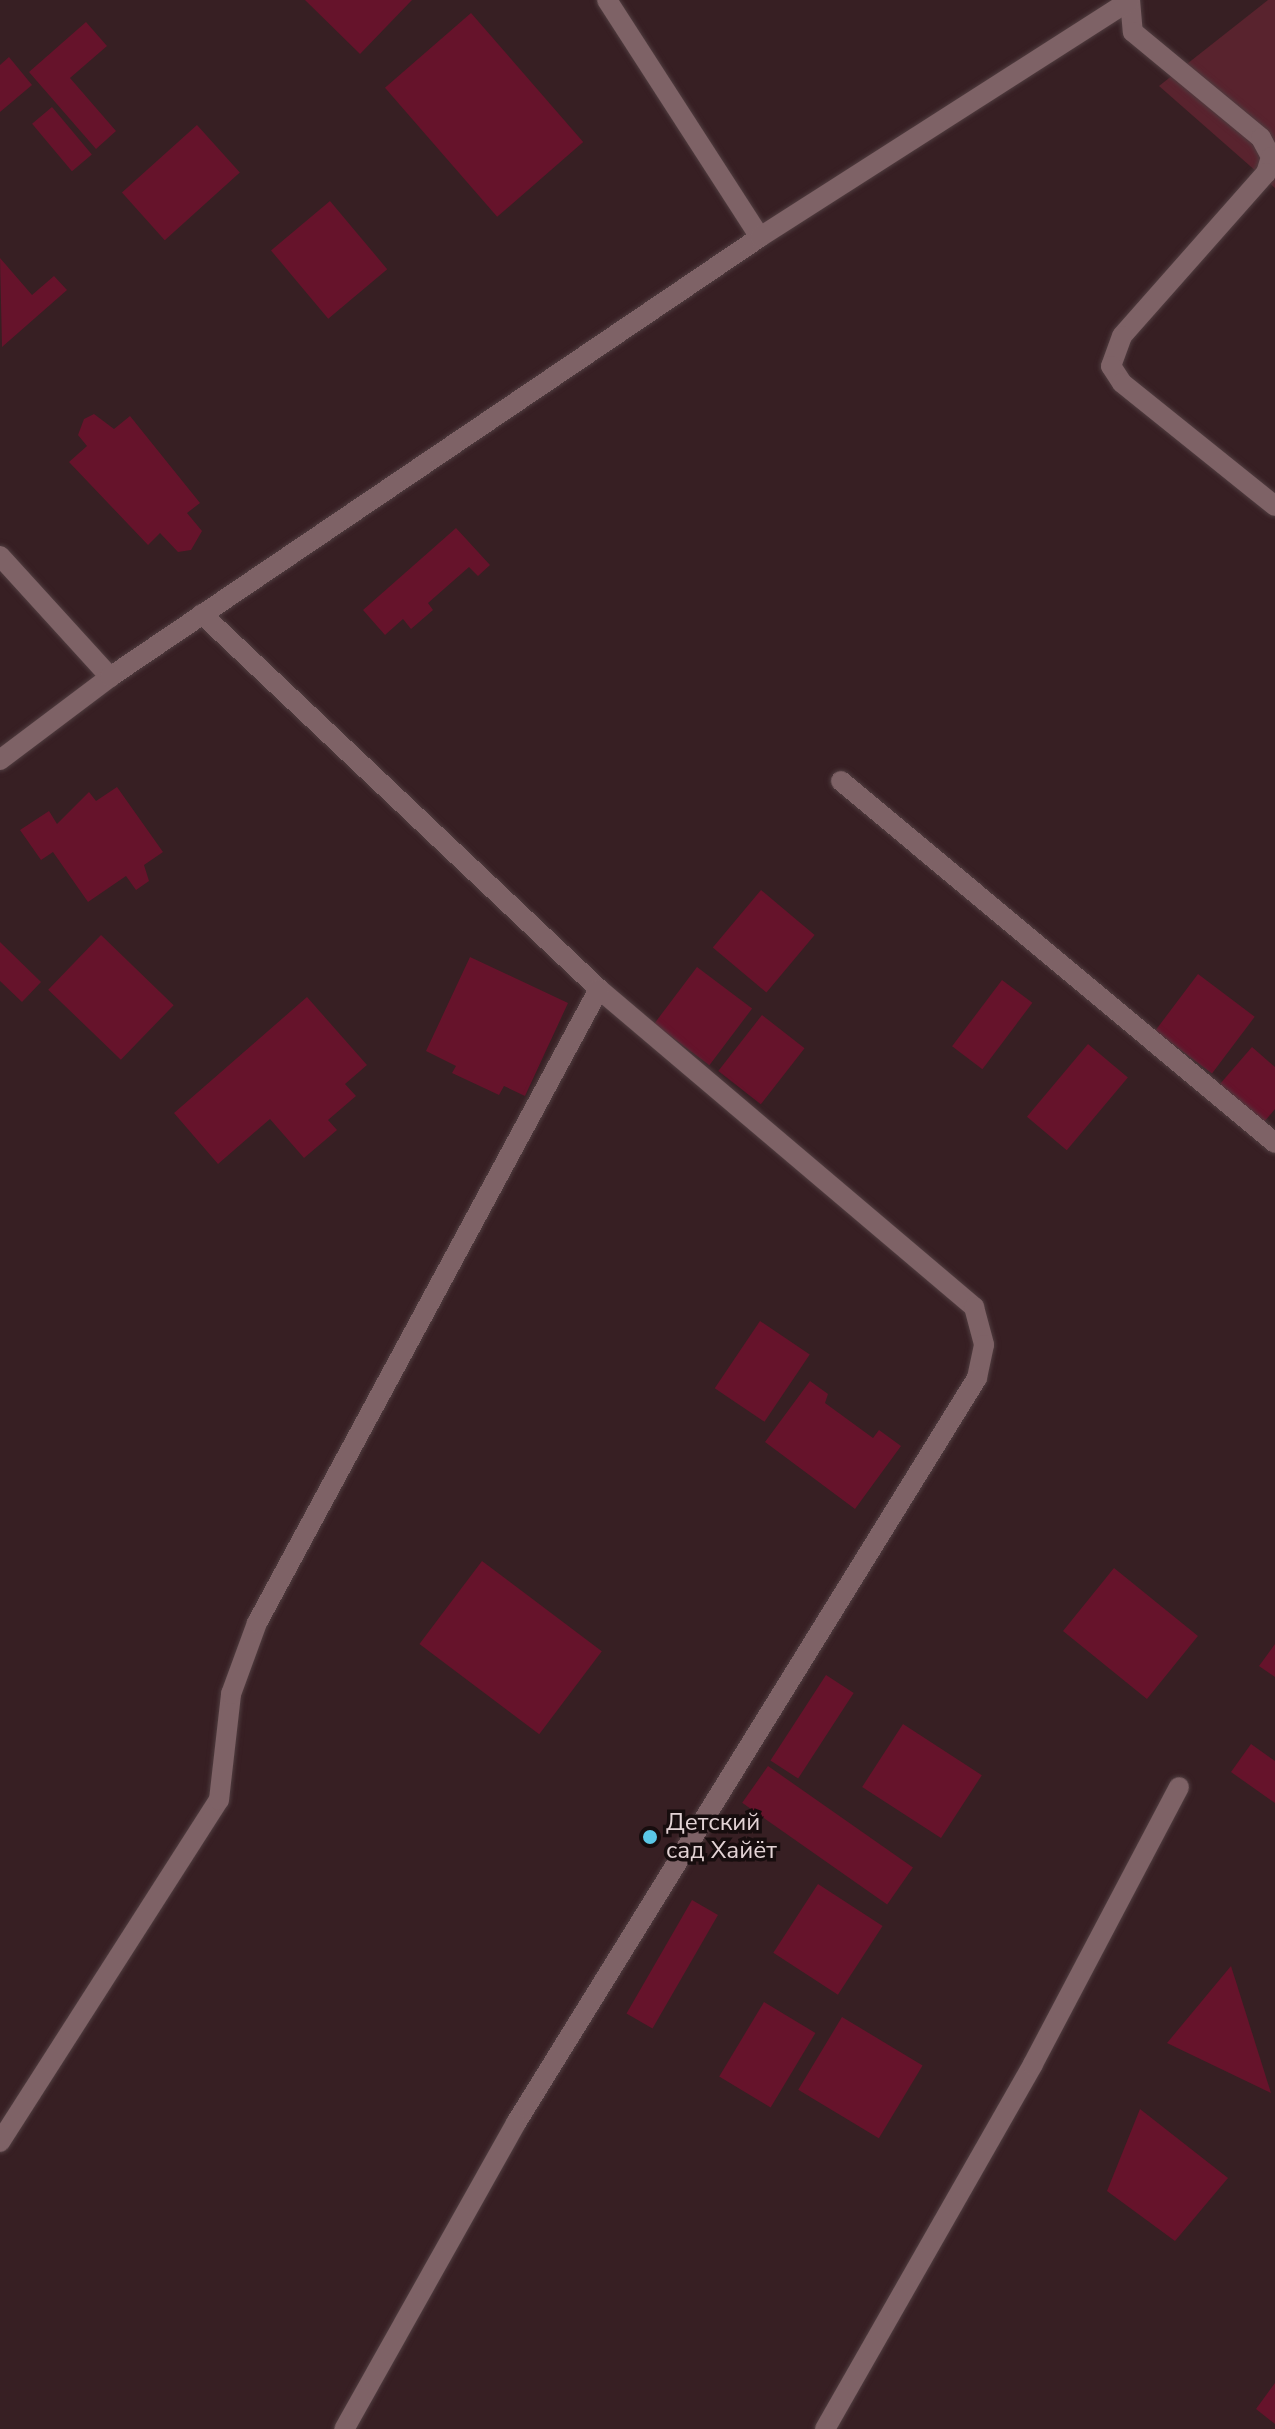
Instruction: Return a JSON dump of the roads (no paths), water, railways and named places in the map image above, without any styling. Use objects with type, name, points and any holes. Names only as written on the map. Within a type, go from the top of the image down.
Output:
[{"type":"street","points":[[607,0],[760,237]]},
{"type":"street","points":[[0,760],[110,677],[760,237],[1130,0],[1133,32],[1261,138],[1271,157],[1266,173],[1122,336],[1111,366],[1122,383],[1275,506]]},
{"type":"street","points":[[0,556],[110,677]]},
{"type":"street","points":[[202,614],[599,989],[974,1307],[984,1345],[977,1378],[516,2123],[344,2429]]},
{"type":"street","points":[[841,781],[1275,1143]]},
{"type":"street","points":[[0,2142],[219,1800],[231,1694],[257,1623],[599,989]]},
{"type":"street","points":[[825,2429],[1033,2064],[1179,1787]]},
{"type":"place","name":"Детский сад Хайёт","points":[[650,1837]]}]
